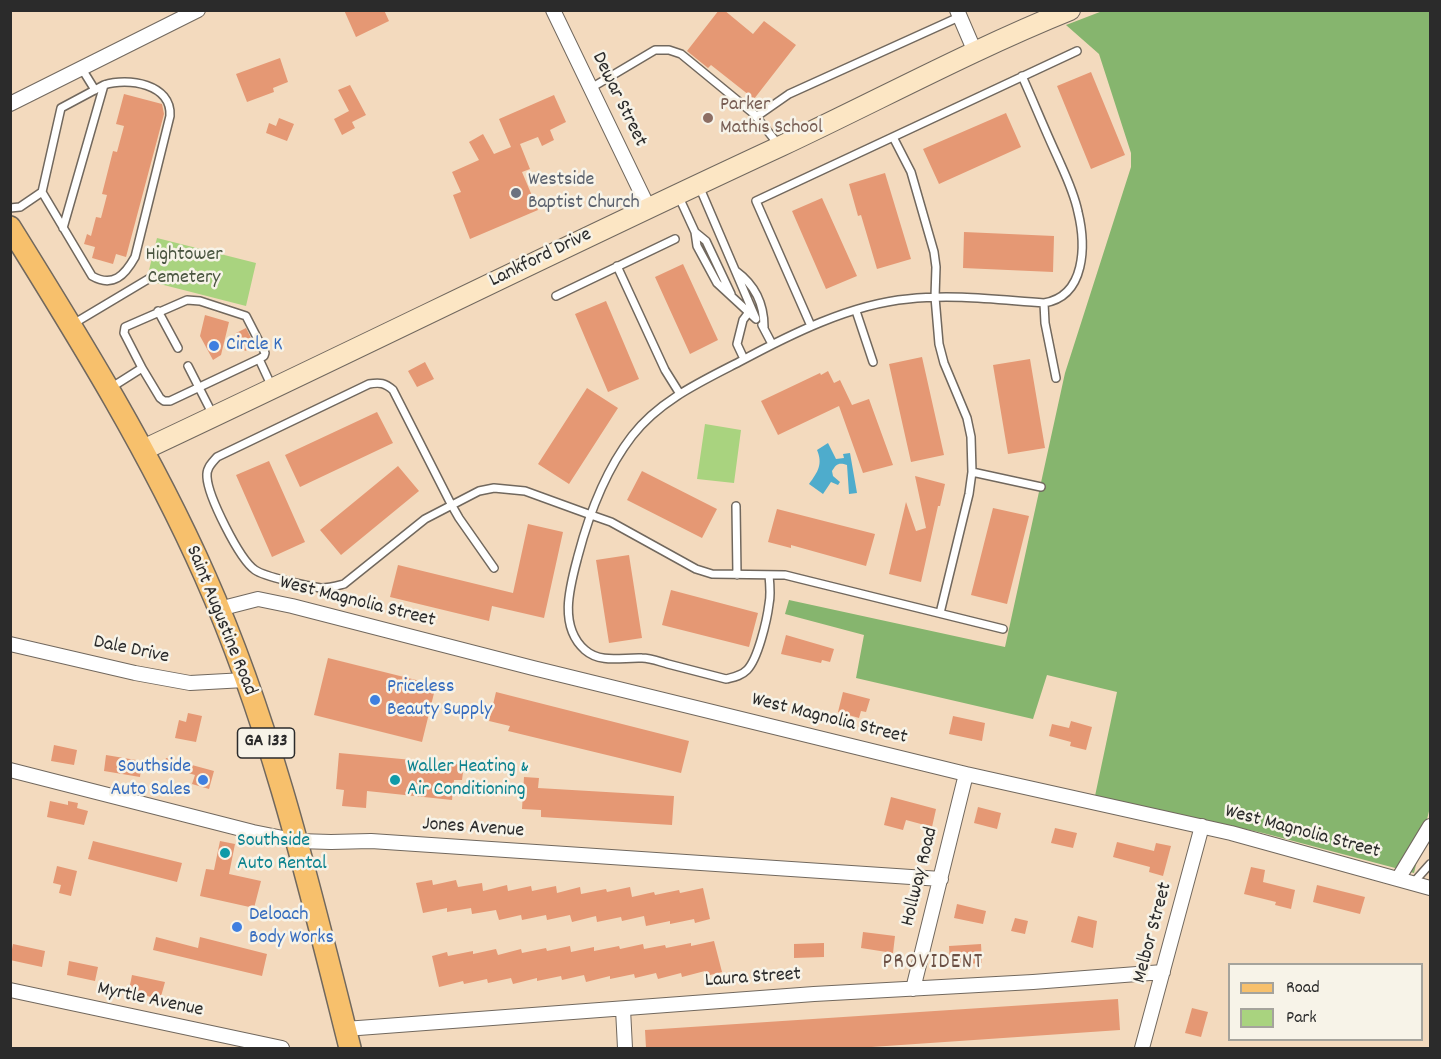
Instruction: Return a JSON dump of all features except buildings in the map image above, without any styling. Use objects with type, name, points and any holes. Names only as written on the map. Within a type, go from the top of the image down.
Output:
[{"type":"main road","name":"Lankford Drive","points":[[143,450],[698,183],[975,52],[1070,10]]},
{"type":"main road","name":"Saint Augustine Road","points":[[10,227],[109,389],[143,450],[219,609],[298,841],[348,1039]]},
{"type":"street","points":[[10,104],[198,10]]},
{"type":"street","name":"Dewar Street","points":[[553,10],[648,207]]},
{"type":"street","points":[[958,14],[975,52]]},
{"type":"street","name":"West Magnolia Street","points":[[219,609],[258,599],[292,606],[533,668],[966,774],[1202,826],[1431,888]]},
{"type":"street","name":"Dale Drive","points":[[10,644],[135,673],[190,683],[245,680]]},
{"type":"street","name":"Jones Avenue","points":[[10,770],[253,832],[298,841],[371,841],[940,879]]},
{"type":"street","name":"Hollway Road","points":[[913,989],[966,774]]},
{"type":"street","name":"Melbor Street","points":[[1142,1048],[1202,826]]},
{"type":"street","points":[[1398,879],[1431,826]]},
{"type":"street","name":"Laura Street","points":[[348,1039],[623,1009],[1163,972]]},
{"type":"street","name":"Myrtle Avenue","points":[[10,990],[282,1048]]},
{"type":"street","points":[[623,1009],[625,1048]]},
{"type":"lane","points":[[756,117],[789,94],[958,14]]},
{"type":"lane","points":[[591,88],[655,50],[669,50],[681,54],[756,117],[780,146]]},
{"type":"lane","points":[[811,326],[756,201],[1077,51]]},
{"type":"lane","points":[[82,69],[95,90]]},
{"type":"lane","points":[[769,575],[770,603],[757,651],[753,662],[739,676],[726,679],[645,658],[601,658],[587,651],[577,641],[570,624],[568,608],[571,582],[591,515],[604,482],[632,436],[645,421],[680,394],[772,344],[811,326],[887,302],[935,297],[1044,303],[1054,301],[1074,284],[1080,269],[1082,248],[1078,211],[1022,76]]},
{"type":"lane","points":[[10,208],[20,207],[42,192],[61,108],[104,85],[123,81],[149,87],[166,97],[171,105],[170,116],[135,257],[128,269],[117,279],[100,280],[92,276],[42,192]]},
{"type":"lane","points":[[63,228],[104,85]]},
{"type":"lane","points":[[893,137],[911,172],[934,252],[939,344],[944,363],[964,410],[971,436],[972,472],[969,494],[940,613]]},
{"type":"lane","points":[[698,183],[756,319]]},
{"type":"lane","points":[[677,193],[695,232],[706,265],[717,283],[764,327],[772,344]]},
{"type":"lane","points":[[556,296],[675,239]]},
{"type":"lane","points":[[617,267],[665,370],[680,394]]},
{"type":"lane","points":[[735,271],[749,280],[764,310],[764,327]]},
{"type":"lane","points":[[71,326],[150,278]]},
{"type":"lane","points":[[187,300],[195,300],[242,314],[246,316],[265,352],[264,356],[170,401],[164,401],[142,368],[124,330],[125,327],[158,311],[187,300]]},
{"type":"lane","points":[[1044,303],[1045,322],[1056,378]]},
{"type":"lane","points":[[158,311],[178,348]]},
{"type":"lane","points":[[856,311],[873,362]]},
{"type":"lane","points":[[744,359],[737,344],[743,320],[748,312]]},
{"type":"lane","points":[[259,359],[273,389]]},
{"type":"lane","points":[[188,366],[214,417]]},
{"type":"lane","points":[[109,389],[142,368]]},
{"type":"lane","points":[[494,568],[459,518],[451,504],[393,390],[387,384],[380,382],[369,384],[217,457],[209,466],[207,476],[227,532],[250,566],[267,575],[321,588],[344,584],[425,519],[451,504],[479,490],[508,488],[525,491],[611,522],[696,569],[712,574],[797,578],[1003,629]]},
{"type":"lane","points":[[972,472],[1041,487]]},
{"type":"lane","points":[[736,506],[737,575]]},
{"type":"lane","points":[[1413,883],[1431,864]]},
{"type":"green space","points":[[1105,10],[1430,11],[1430,807],[1414,873],[1263,833],[1095,796],[1117,692],[1047,675],[1033,719],[856,678],[864,635],[785,614],[789,600],[1005,647],[1065,373],[1131,167],[1131,153],[1099,54],[1066,25]]},
{"type":"green space","name":"Hightower Cemetery","points":[[157,238],[256,263],[246,306],[152,282],[148,274]]},
{"type":"green space","points":[[705,424],[741,430],[734,483],[697,479]]},
{"type":"water","points":[[828,443],[836,459],[844,458],[843,454],[850,453],[857,493],[849,494],[847,465],[844,464],[838,464],[832,471],[833,476],[840,482],[838,485],[831,482],[823,494],[809,484],[819,468],[820,460],[817,450]]},
{"type":"place","name":"Parker Mathis School","points":[[708,118]]},
{"type":"place","name":"Westside Baptist Church","points":[[516,193]]},
{"type":"place","name":"Circle K","points":[[214,346]]},
{"type":"place","name":"Priceless Beauty Supply","points":[[375,700]]},
{"type":"place","name":"Southside Auto Sales","points":[[203,780]]},
{"type":"place","name":"Waller Heating & Air Conditioning","points":[[395,780]]},
{"type":"place","name":"Southside Auto Rental","points":[[225,853]]},
{"type":"place","name":"Deloach Body Works","points":[[237,927]]},
{"type":"district","name":"PROVIDENT","points":[[933,964]]}]
